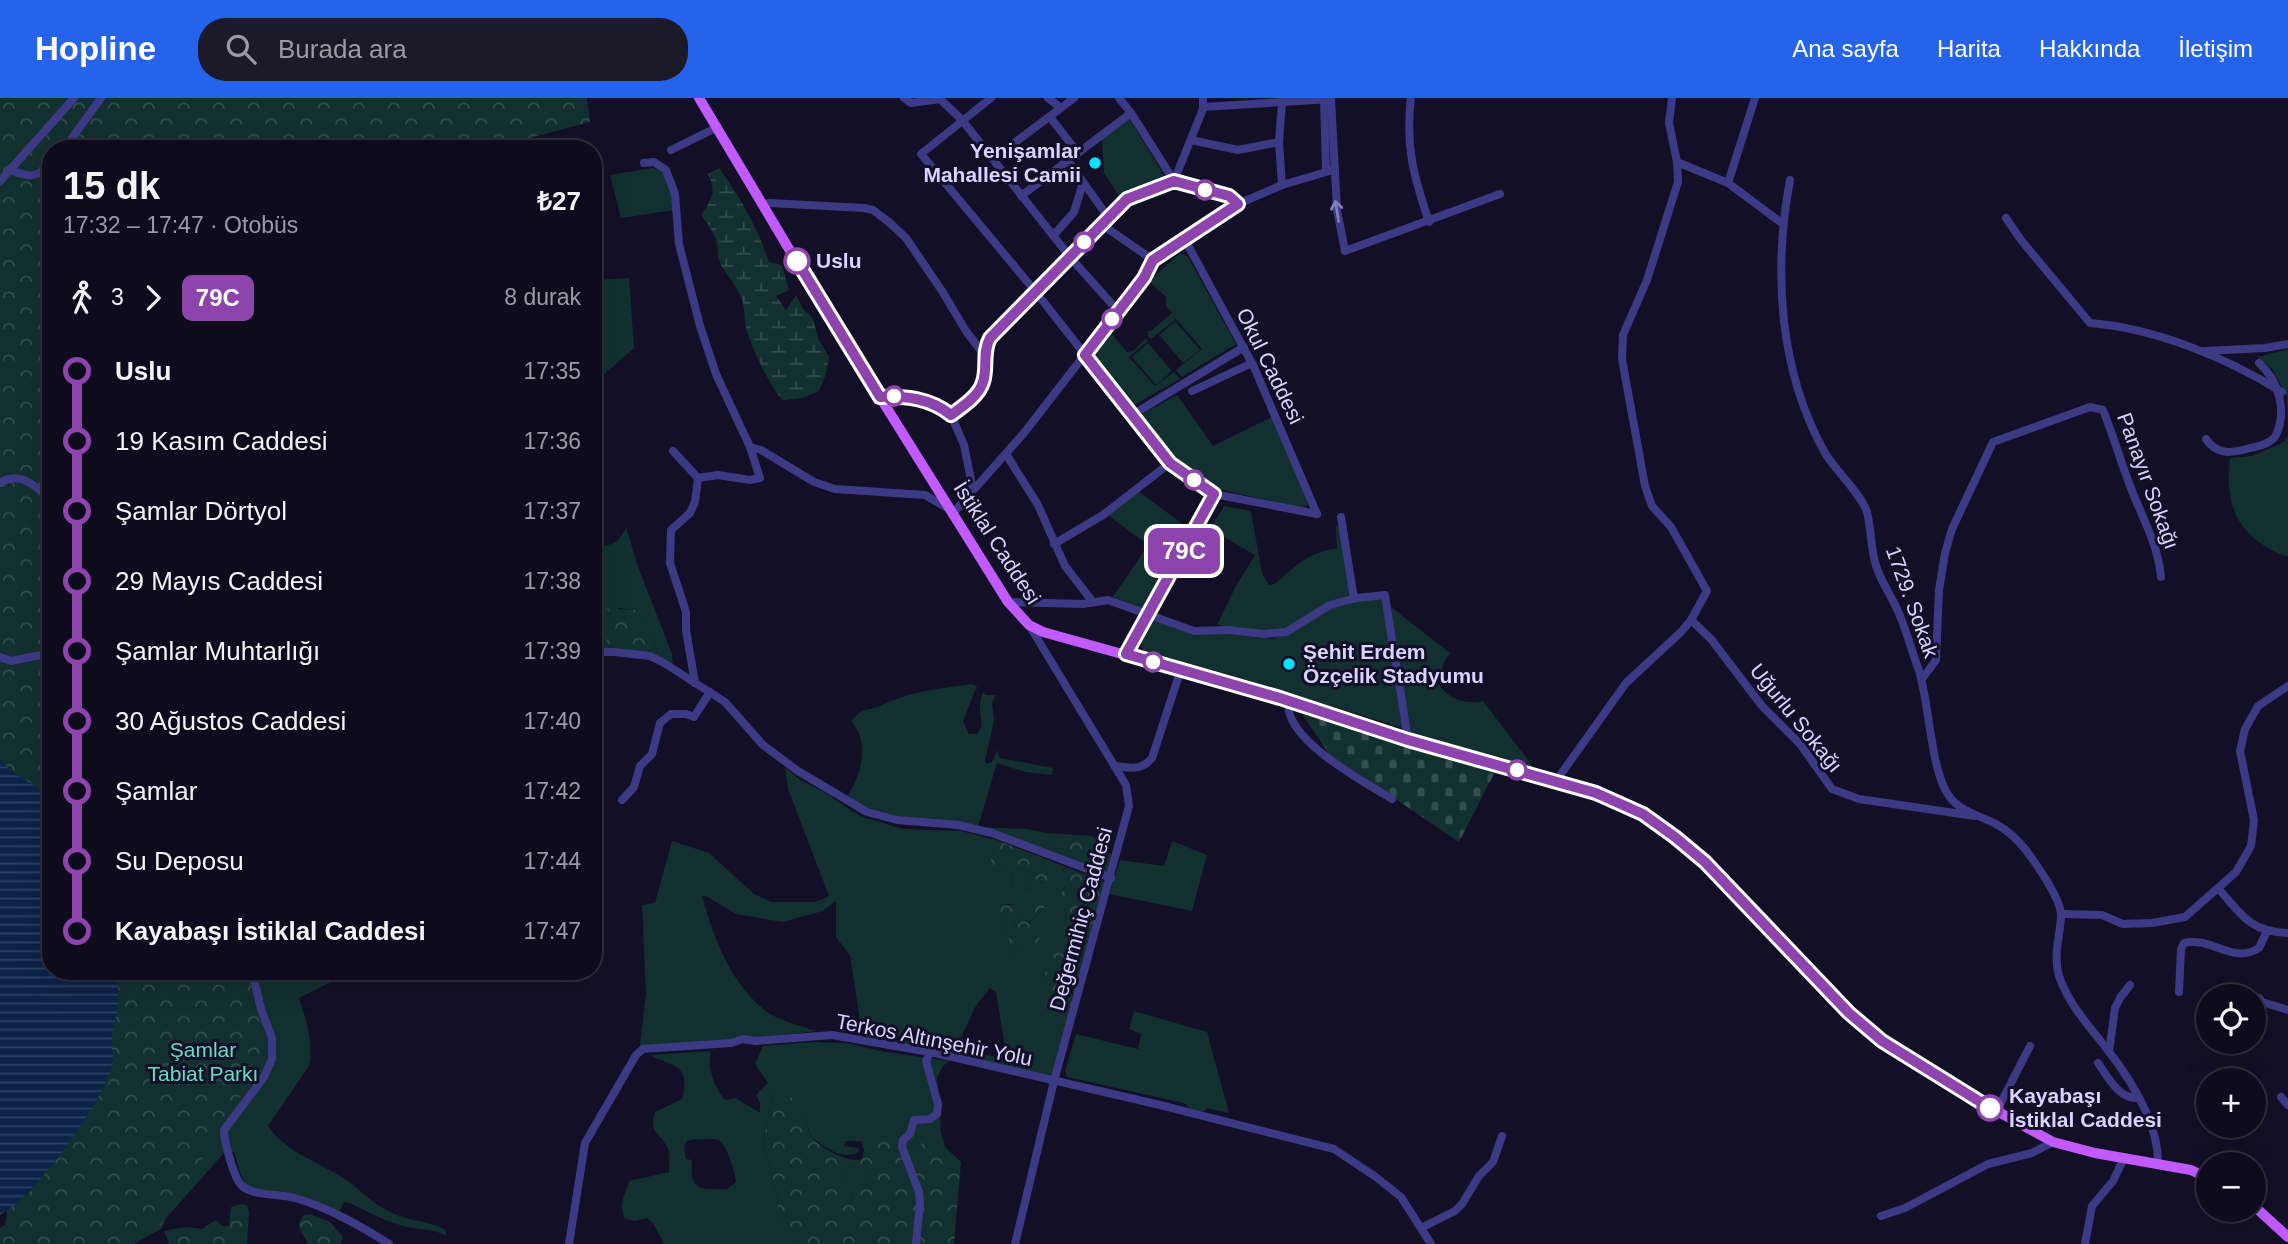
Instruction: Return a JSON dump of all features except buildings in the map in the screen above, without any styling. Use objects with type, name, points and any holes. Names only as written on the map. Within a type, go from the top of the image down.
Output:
[{"type":"main road","name":"İstiklal Caddesi","points":[[699,98],[1008,602],[1029,625],[1043,632],[1289,701],[1408,740],[1556,781],[1619,802],[1643,814],[1705,862],[1849,1013],[1882,1041],[1996,1112],[2053,1142],[2196,1172]]},
{"type":"main road","points":[[2266,1217],[2288,1237]]},
{"type":"street","points":[[0,181],[74,98]]},
{"type":"street","points":[[71,140],[101,98]]},
{"type":"street","points":[[904,98],[911,103],[940,99],[962,120],[1070,257],[1118,311]]},
{"type":"street","points":[[991,98],[921,154],[1035,291],[1170,463],[1214,494],[1126,654]]},
{"type":"street","points":[[1048,98],[1061,108]]},
{"type":"street","points":[[993,159],[1074,98]]},
{"type":"street","points":[[1119,98],[1174,181]]},
{"type":"street","points":[[1410,98],[1408,127],[1412,169],[1429,222]]},
{"type":"street","points":[[1556,781],[1626,683],[1668,646],[1691,620],[1707,591],[1671,527],[1652,506],[1645,486],[1622,359],[1623,335],[1647,280],[1678,182],[1669,123],[1672,98]]},
{"type":"street","points":[[1728,183],[1755,98]]},
{"type":"street","points":[[1174,181],[1203,102],[1282,103],[1327,99],[1330,171],[1345,251],[1500,194]]},
{"type":"street","points":[[1282,103],[1279,142],[1282,185]]},
{"type":"street","points":[[1021,196],[1131,113]]},
{"type":"street","points":[[1049,117],[1078,153]]},
{"type":"street","points":[[671,150],[718,127]]},
{"type":"street","points":[[1191,140],[1238,150],[1279,142]]},
{"type":"street","points":[[1068,161],[1108,217]]},
{"type":"street","points":[[644,163],[653,162],[666,170],[675,194],[679,244],[700,326],[716,374],[750,447],[760,478],[750,480],[718,475],[698,478]]},
{"type":"street","points":[[1677,162],[1728,183],[1783,224]]},
{"type":"street","points":[[10,170],[26,176],[36,176],[42,172]]},
{"type":"street","points":[[750,447],[761,450],[814,482],[835,489],[925,495],[954,512],[1006,453],[1085,355],[1144,278],[1153,260],[1238,204],[1282,185],[1330,171]]},
{"type":"street","name":"1729. Sokak","points":[[1790,180],[1783,224],[1783,309],[1794,381],[1826,454],[1867,510],[1877,570],[1900,615],[1922,679]]},
{"type":"street","points":[[951,415],[980,389],[985,372],[984,355],[990,338],[1127,199],[1174,181],[1229,196],[1238,204]]},
{"type":"street","points":[[1053,236],[1074,212],[1083,183]]},
{"type":"street","points":[[764,204],[770,202],[873,210],[906,238],[984,355]]},
{"type":"street","points":[[2006,218],[2090,323],[2122,327],[2202,351],[2247,370],[2282,392]]},
{"type":"street","points":[[1101,224],[1153,260]]},
{"type":"street","name":"Okul Caddesi","points":[[1184,238],[1252,363],[1317,514],[1214,494]]},
{"type":"street","points":[[2202,351],[2265,348],[2288,344]]},
{"type":"street","points":[[1132,415],[1244,347]]},
{"type":"street","points":[[1192,391],[1252,363]]},
{"type":"street","points":[[2206,439],[2216,449],[2231,453],[2268,443],[2275,437],[2282,420],[2282,392],[2274,378],[2259,363]]},
{"type":"street","points":[[880,397],[921,399],[943,408],[951,415],[964,446],[973,490]]},
{"type":"street","name":"Panayır Sokağı","points":[[1922,679],[1936,660],[1939,590],[1952,529],[1993,442],[2091,407],[2103,410],[2154,540],[2161,578]]},
{"type":"street","points":[[673,451],[698,478],[695,502],[690,513],[674,526],[670,539],[670,563],[686,612],[686,630],[695,683]]},
{"type":"street","points":[[1006,453],[1038,505],[1065,566],[1093,602]]},
{"type":"street","points":[[1054,544],[1103,515],[1170,463]]},
{"type":"street","points":[[0,483],[8,478],[24,479],[42,492]]},
{"type":"street","points":[[925,495],[935,483]]},
{"type":"street","points":[[1341,517],[1354,599]]},
{"type":"street","points":[[1008,602],[1083,604],[1102,599],[1115,601],[1194,631],[1228,630],[1275,634],[1298,626],[1330,605],[1385,595],[1408,740]]},
{"type":"street","name":"Uğurlu Sokağı","points":[[1691,620],[1711,639],[1762,706],[1800,744],[1832,789],[1859,799],[1978,817]]},
{"type":"street","name":"Değermihiç Caddesi","points":[[1015,1244],[1054,1081],[1129,806],[1126,785],[1029,625]]},
{"type":"street","points":[[602,652],[650,656],[710,692],[725,702],[763,745],[798,771],[867,812],[897,820],[958,825],[992,833],[1111,878]]},
{"type":"street","points":[[0,657],[11,661],[42,655]]},
{"type":"street","points":[[1115,766],[1136,769],[1153,758],[1181,670]]},
{"type":"street","points":[[1922,679],[1943,786],[1953,802],[2007,832],[2024,848],[2059,903],[2062,914],[2056,955],[2059,975],[2075,1010],[2109,1052],[2139,1098],[2156,1144],[2158,1164]]},
{"type":"street","points":[[2062,914],[2102,915],[2123,924],[2152,923],[2185,917],[2236,872],[2251,846],[2254,820],[2240,751],[2245,729],[2258,706],[2288,685]]},
{"type":"street","points":[[622,800],[634,787],[640,766],[652,754],[660,723],[671,714],[686,713],[694,717],[710,692]]},
{"type":"street","points":[[1289,701],[1289,712],[1312,746],[1392,800]]},
{"type":"street","points":[[2219,889],[2246,921],[2267,931],[2288,933]]},
{"type":"street","points":[[2179,992],[2181,949],[2184,943],[2197,942],[2239,954],[2259,948],[2267,931]]},
{"type":"street","points":[[254,980],[261,1010],[272,1038],[272,1059],[264,1077],[224,1130],[224,1139],[240,1184],[251,1191],[292,1197],[328,1209],[389,1244]]},
{"type":"street","points":[[2109,1052],[2115,1009],[2130,985]]},
{"type":"street","points":[[2266,1003],[2288,1010]]},
{"type":"street","name":"Terkos Altınşehir Yolu","points":[[569,1244],[585,1143],[636,1055],[643,1049],[731,1043],[743,1039],[755,1041],[832,1035],[930,1052],[1156,1104],[1334,1149],[1401,1197],[1431,1244]]},
{"type":"street","points":[[1996,1112],[2030,1046]]},
{"type":"street","points":[[916,1244],[919,1192],[902,1147],[903,1140],[910,1134],[915,1120],[930,1119],[937,1114],[938,1104],[926,1061],[930,1052]]},
{"type":"street","points":[[2098,1063],[2120,1092],[2131,1098],[2139,1098]]},
{"type":"street","points":[[2281,1097],[2288,1105]]},
{"type":"street","points":[[1421,1228],[1455,1211],[1462,1204],[1479,1176],[1493,1162],[1502,1136]]},
{"type":"street","points":[[1881,1216],[1905,1208],[1988,1164],[2032,1153],[2053,1142]]},
{"type":"street","points":[[2085,1244],[2091,1209],[2113,1181],[2124,1157]]},
{"type":"green space","points":[[0,98],[587,98],[590,122],[522,140],[42,140],[42,792],[12,772],[0,759]]},
{"type":"green space","points":[[1129,118],[1166,179],[1120,198],[1104,173],[1102,139]]},
{"type":"green space","points":[[652,168],[667,178],[675,210],[621,218],[610,175]]},
{"type":"green space","points":[[719,168],[748,213],[769,262],[782,265],[789,290],[776,296],[786,310],[796,295],[803,309],[812,317],[819,340],[829,357],[819,391],[803,398],[783,400],[767,377],[748,336],[741,297],[718,258],[714,236],[701,215],[712,195],[708,174]]},
{"type":"green space","points":[[1180,253],[1188,257],[1236,344],[1182,377],[1176,370],[1202,349],[1176,319],[1151,339],[1148,336],[1148,331],[1172,313],[1166,306],[1166,297],[1149,281]]},
{"type":"green space","points":[[629,278],[634,348],[602,376],[602,280]]},
{"type":"green space","points":[[1175,321],[1200,350],[1183,363],[1159,335]]},
{"type":"green space","points":[[1111,333],[1127,352],[1133,351],[1146,338],[1148,341],[1129,357],[1155,386],[1174,372],[1180,379],[1134,405],[1095,355],[1098,345]]},
{"type":"green space","points":[[1148,343],[1172,371],[1156,385],[1132,357]]},
{"type":"green space","points":[[2288,349],[2288,436],[2287,396],[2272,369],[2258,357]]},
{"type":"green space","points":[[1177,395],[1213,446],[1272,417],[1309,501],[1308,505],[1302,508],[1218,489],[1177,459],[1140,415]]},
{"type":"green space","points":[[2288,436],[2288,557],[2257,541],[2238,520],[2233,507],[2229,476],[2230,458],[2252,456],[2284,442]]},
{"type":"green space","points":[[1138,491],[1192,531],[1142,609],[1113,597],[1148,545],[1108,515]]},
{"type":"green space","points":[[1224,506],[1251,511],[1262,574],[1269,585],[1275,584],[1311,556],[1337,549],[1336,526],[1345,526],[1356,595],[1273,632],[1217,625],[1255,555],[1210,529]]},
{"type":"green space","points":[[626,527],[637,564],[672,654],[673,668],[654,655],[657,652],[653,636],[637,610],[608,607],[607,651],[602,651],[602,542],[604,546],[612,544]]},
{"type":"green space","name":"Şehit Erdem Özçelik Stadyumu","points":[[1382,598],[1402,728],[1224,673],[1149,655],[1141,647],[1142,637],[1152,619],[1190,634],[1216,633],[1272,639],[1295,631],[1329,609],[1346,603]]},
{"type":"green space","points":[[610,602],[619,609],[637,610],[653,636],[657,652],[654,655],[607,651],[610,613],[605,605]]},
{"type":"green space","points":[[1391,607],[1450,653],[1444,662],[1438,683],[1442,689],[1458,699],[1483,701],[1535,769],[1488,760],[1410,738]]},
{"type":"green space","points":[[971,684],[977,686],[963,721],[969,734],[977,734],[982,726],[980,705],[983,692],[986,695],[995,695],[992,704],[994,720],[985,761],[987,764],[992,762],[997,750],[1000,758],[1053,768],[1052,775],[1025,772],[997,763],[978,827],[1026,829],[1047,833],[1061,859],[994,833],[879,818],[846,798],[856,780],[862,760],[861,739],[851,721],[856,716],[863,711],[913,694]]},
{"type":"green space","points":[[1302,714],[1495,772],[1459,842],[1329,754]]},
{"type":"green space","points":[[785,767],[799,779],[860,816],[903,829],[961,831],[997,840],[991,858],[1001,874],[1005,868],[1012,869],[1013,894],[1022,889],[1031,890],[1024,882],[1025,876],[1044,883],[1050,875],[1042,870],[1043,858],[1066,867],[1062,870],[1065,886],[1058,896],[1065,917],[1060,938],[1065,960],[1063,969],[1043,975],[1053,1000],[1073,1002],[1074,983],[1087,954],[1053,1077],[868,1041],[857,1035],[859,1015],[850,955],[836,937],[836,901],[823,911],[783,922],[736,914],[702,896],[724,956],[750,996],[773,1015],[816,1031],[683,1044],[639,1054],[646,992],[642,905],[655,903],[672,841],[709,853],[754,894],[771,902],[815,902],[829,896],[788,789]],"holes":[[[1045,893],[1047,905],[1028,924],[1036,926],[1021,953],[1023,948],[1020,944],[1012,956],[1000,905],[1013,904],[1013,910],[1007,918],[1010,930],[1013,930],[1017,915],[1027,919]],[[990,988],[996,992],[1007,1059],[956,1049],[975,1007]]]},
{"type":"green space","points":[[1047,833],[1092,836],[1098,839],[1101,847],[1113,856],[1109,874],[1061,859]]},
{"type":"green space","points":[[997,840],[1043,858],[1042,870],[1054,876],[1050,884],[1025,876],[1024,882],[1032,890],[1022,889],[1013,895],[1012,870],[1005,868],[999,884],[993,885],[991,858]]},
{"type":"green space","points":[[1172,841],[1207,855],[1192,911],[1109,894],[1120,860],[1164,866]]},
{"type":"green space","points":[[1066,867],[1107,883],[1087,954],[1071,987],[1074,1008],[1067,1011],[1064,1003],[1053,1000],[1043,975],[1048,969],[1063,968],[1065,960],[1054,958],[1048,945],[1060,935],[1065,924],[1065,910],[1058,896],[1065,887],[1060,884],[1058,877]]},
{"type":"green space","points":[[1045,892],[1050,892],[1053,904],[1047,905],[1028,923],[1043,927],[1037,945],[1020,954],[1023,948],[1020,944],[1017,945],[1012,956],[1000,905],[1018,905],[1007,918],[1011,921],[1010,930],[1013,930],[1017,915],[1027,919]]},
{"type":"green space","name":"Şamlar Tabiat Parkı","points":[[116,980],[335,980],[299,998],[310,1040],[309,1066],[268,1126],[285,1144],[348,1181],[380,1207],[398,1216],[444,1229],[447,1236],[393,1223],[350,1203],[344,1202],[340,1210],[342,1216],[286,1198],[264,1196],[245,1184],[234,1152],[225,1152],[167,1217],[161,1229],[134,1244],[7,1210],[29,1192],[69,1142]]},
{"type":"green space","name":"Şamlar Tabiat Parkı","points":[[116,980],[249,980],[266,1049],[252,1079],[160,1227],[134,1244],[0,1244],[0,1228],[5,1225],[7,1210],[29,1192],[69,1142],[105,1084],[114,1062],[111,1042],[119,999]]},
{"type":"green space","points":[[1134,1011],[1207,1032],[1229,1113],[1207,1108],[1205,1111],[1196,1110],[1184,1103],[1067,1077],[1065,1071],[1076,1034],[1138,1049],[1141,1034],[1129,1029]]},
{"type":"green space","points":[[811,1042],[847,1043],[885,1052],[950,1061],[943,1066],[937,1077],[941,1133],[946,1150],[938,1142],[915,1147],[909,1154],[902,1154],[865,1135],[861,1141],[845,1141],[844,1146],[858,1148],[859,1152],[840,1154],[811,1137],[805,1116],[773,1091],[763,1143],[770,1176],[778,1196],[776,1221],[797,1244],[664,1244],[653,1223],[647,1218],[635,1221],[625,1219],[622,1209],[629,1181],[669,1172],[668,1148],[656,1133],[653,1119],[655,1112],[682,1099],[684,1088],[684,1079],[679,1069],[649,1055],[711,1051],[712,1077],[725,1100],[736,1098],[760,1113],[760,1103],[756,1095],[768,1083],[755,1064],[763,1046]],"holes":[[[713,1139],[721,1143],[736,1182],[727,1189],[703,1188],[695,1183],[692,1178],[692,1160],[686,1159],[684,1146],[687,1141]]]},
{"type":"green space","points":[[778,1085],[790,1096],[804,1114],[813,1139],[841,1157],[862,1159],[864,1150],[861,1141],[865,1135],[873,1134],[890,1139],[893,1150],[901,1152],[912,1150],[927,1141],[939,1143],[944,1147],[961,1162],[954,1244],[797,1244],[783,1232],[776,1221],[778,1196],[770,1176],[763,1143],[773,1091]],"holes":[[[846,1165],[867,1170],[868,1181],[853,1191],[850,1204],[843,1206],[844,1185],[839,1175]]]},
{"type":"green space","points":[[846,1165],[867,1170],[868,1181],[853,1191],[850,1205],[842,1207],[844,1185],[839,1175]]},
{"type":"green space","points":[[247,1205],[249,1213],[247,1244],[169,1244],[164,1231],[186,1227],[202,1229],[216,1220],[222,1226],[229,1226],[231,1207]]},
{"type":"green space","points":[[310,1214],[330,1222],[343,1237],[341,1244],[308,1244],[299,1223],[304,1215]]},
{"type":"water","points":[[0,759],[12,772],[42,792],[42,980],[117,980],[119,995],[112,1039],[113,1062],[95,1103],[48,1170],[14,1205],[0,1215]]},
{"type":"bus line","name":"79C","points":[[797,261],[880,397],[921,399],[943,408],[951,415],[980,389],[985,372],[984,355],[990,338],[1121,203],[1174,181],[1229,196],[1238,204],[1153,260],[1144,278],[1085,355],[1170,463],[1214,494],[1126,654],[1280,698],[1408,740],[1596,793],[1643,814],[1705,862],[1849,1013],[1882,1041],[1990,1108]]},
{"type":"place","name":"Yenişamlar Mahallesi Camii","points":[[1095,163]]},
{"type":"place","name":"Uslu","points":[[797,261]]},
{"type":"place","name":"Şehit Erdem Özçelik Stadyumu","points":[[1289,664]]},
{"type":"place","name":"Kayabaşı İstiklal Caddesi","points":[[1990,1108]]}]
